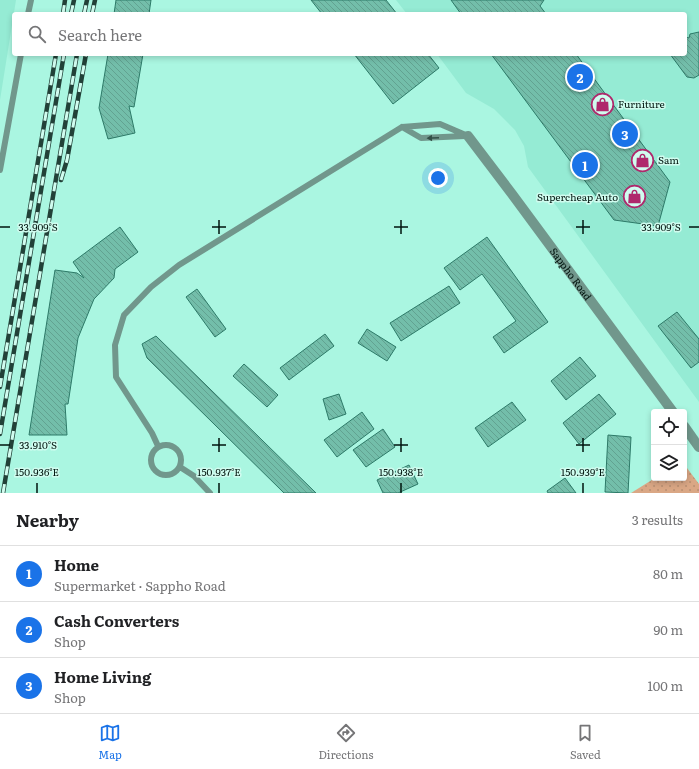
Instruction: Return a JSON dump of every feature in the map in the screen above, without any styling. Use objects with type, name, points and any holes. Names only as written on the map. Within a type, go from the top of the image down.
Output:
[{"type":"street","name":"Sappho Road","points":[[468,136],[671,409]]},
{"type":"street","points":[[687,430],[699,447]]},
{"type":"lane","points":[[28,12],[31,0]]},
{"type":"lane","points":[[0,170],[21,56]]},
{"type":"lane","points":[[158,446],[152,433],[116,378],[115,345],[124,315],[151,287],[179,265],[402,127],[440,124],[468,136]]},
{"type":"lane","points":[[402,127],[421,138],[468,136]]},
{"type":"lane","points":[[168,444],[176,448],[181,457],[180,467],[172,474],[160,474],[153,469],[150,459],[151,454],[158,446],[168,444]]},
{"type":"lane","points":[[180,467],[194,476],[210,493]]},
{"type":"shaded area","points":[[0,0],[16,0],[14,12],[12,12],[12,25],[0,100]]},
{"type":"shaded area","points":[[396,0],[699,0],[699,402],[528,167],[524,146],[515,130],[494,109],[466,93],[438,56],[687,56],[687,12],[405,12]]},
{"type":"shaded area","points":[[687,468],[699,484],[699,493],[631,493],[651,480],[687,481]]},
{"type":"building","points":[[116,0],[151,0],[149,12],[114,12]]},
{"type":"building","points":[[311,0],[386,0],[395,12],[320,12]]},
{"type":"building","points":[[451,0],[544,0],[540,6],[544,12],[460,12]]},
{"type":"building","points":[[699,32],[699,75],[694,78],[687,77],[671,56],[687,56],[687,38],[689,38],[690,34]]},
{"type":"building","points":[[108,56],[143,56],[134,107],[129,106],[135,133],[108,139],[99,108]]},
{"type":"building","points":[[356,56],[430,56],[439,68],[393,104]]},
{"type":"building","points":[[492,56],[577,56],[670,182],[658,226],[614,220]]},
{"type":"building","points":[[120,227],[138,252],[115,269],[114,278],[94,299],[78,338],[68,404],[65,404],[67,435],[29,435],[55,270],[77,273],[84,278],[73,262]]},
{"type":"building","points":[[487,237],[548,322],[504,353],[493,337],[516,321],[482,274],[460,290],[444,268]]},
{"type":"building","points":[[449,286],[460,303],[401,341],[390,323]]},
{"type":"building","points":[[197,289],[226,329],[215,337],[186,297]]},
{"type":"building","points":[[677,312],[699,339],[699,362],[691,368],[658,326]]},
{"type":"building","points":[[367,329],[396,347],[387,361],[358,343]]},
{"type":"building","points":[[325,334],[334,346],[289,380],[280,368]]},
{"type":"building","points":[[156,336],[316,493],[284,493],[147,358],[142,344]]},
{"type":"building","points":[[580,357],[596,376],[566,400],[551,381]]},
{"type":"building","points":[[244,364],[278,395],[267,407],[233,376]]},
{"type":"building","points":[[339,394],[346,414],[329,420],[323,399]]},
{"type":"building","points":[[599,394],[616,414],[579,444],[563,423]]},
{"type":"building","points":[[512,402],[526,420],[488,447],[475,428]]},
{"type":"building","points":[[362,412],[374,429],[337,457],[324,440]]},
{"type":"building","points":[[383,429],[395,447],[366,467],[353,450]]},
{"type":"building","points":[[608,435],[631,437],[628,493],[605,492]]},
{"type":"building","points":[[409,465],[418,484],[398,493],[383,493],[377,480]]},
{"type":"building","points":[[565,478],[576,493],[548,493],[547,491]]},
{"type":"railway","points":[[63,12],[65,0]]},
{"type":"railway","points":[[71,12],[74,0]]},
{"type":"railway","points":[[84,12],[87,0]]},
{"type":"railway","points":[[92,12],[95,0]]},
{"type":"railway","points":[[0,387],[56,56]]},
{"type":"railway","points":[[0,434],[64,56]]},
{"type":"railway","points":[[3,493],[77,56]]},
{"type":"railway","points":[[61,180],[67,160],[86,56]]},
{"type":"place","name":"Cash Converters","points":[[580,77]]},
{"type":"place","name":"Furniture","points":[[603,104]]},
{"type":"place","name":"Home Living","points":[[625,134]]},
{"type":"place","name":"Sam","points":[[643,160]]},
{"type":"place","name":"Home","points":[[585,165]]},
{"type":"place","name":"Supercheap Auto","points":[[634,197]]}]
